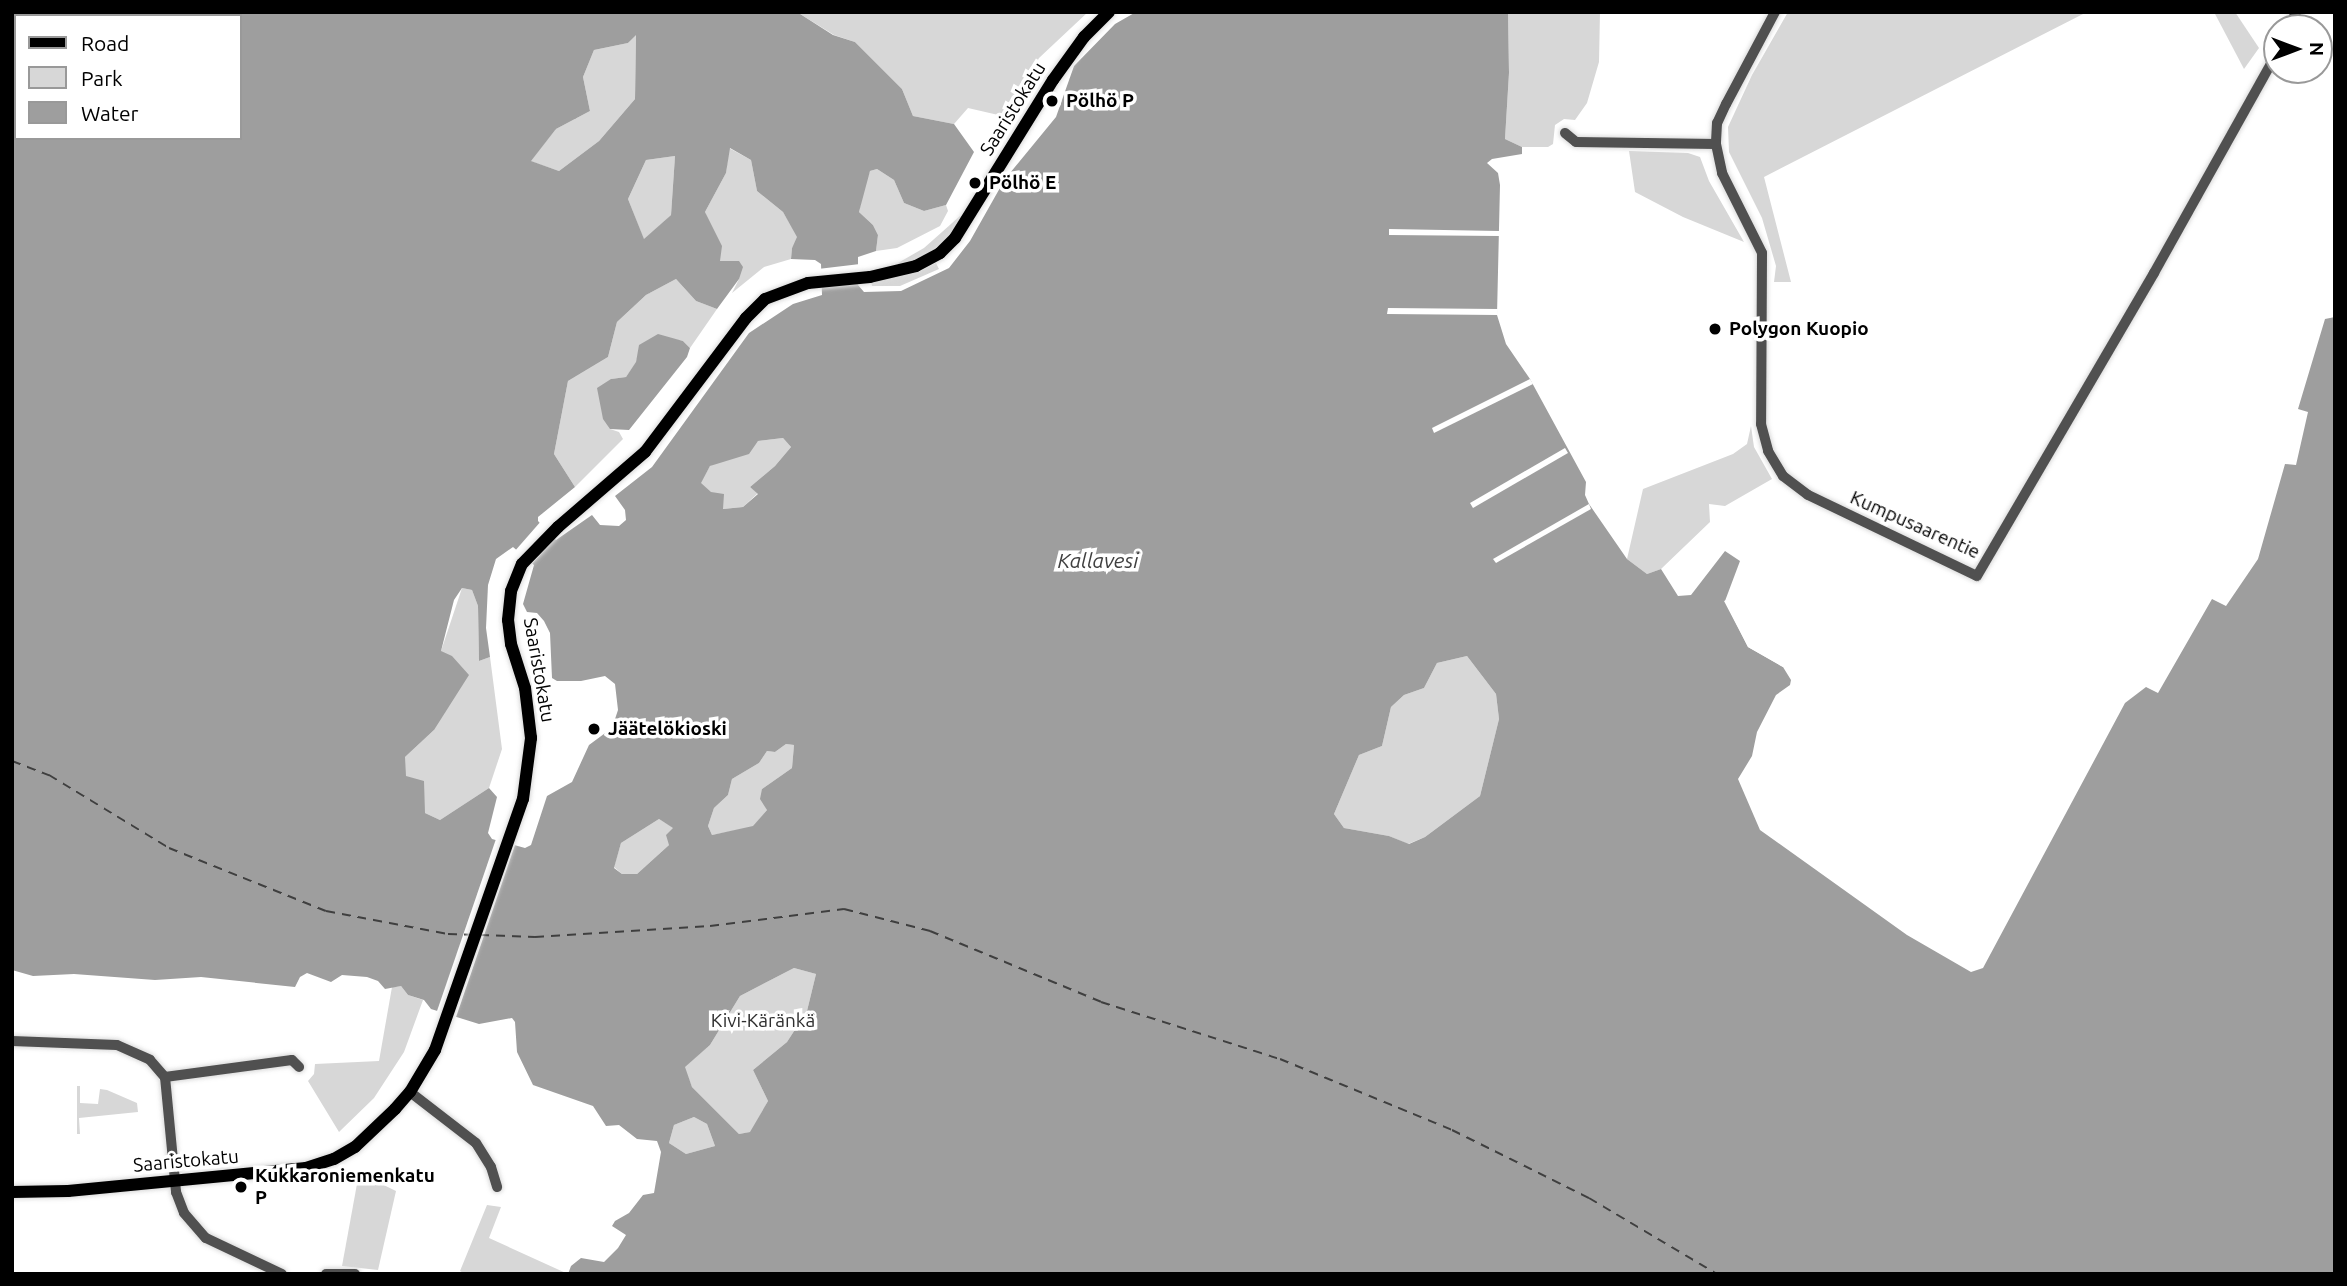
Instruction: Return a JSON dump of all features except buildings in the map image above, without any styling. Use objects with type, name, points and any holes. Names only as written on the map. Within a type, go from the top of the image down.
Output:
[{"type":"main road","name":"Saaristokatu","points":[[12,1192],[68,1191],[306,1168],[334,1159],[369,1136],[410,1092],[435,1050],[523,799],[531,738],[525,688],[511,644],[508,620],[511,591],[522,564],[558,527],[645,452],[746,318],[765,299],[808,284],[870,277],[916,266],[940,253],[955,238],[1053,80],[1084,37],[1109,12]]},
{"type":"street","name":"Kumpusaarentie","points":[[1775,12],[1717,123],[1716,144],[1722,173],[1762,253],[1761,424],[1775,465],[1783,476],[1808,495],[1977,576],[2154,273],[2263,77]]},
{"type":"street","points":[[1565,133],[1576,142],[1716,144]]},
{"type":"street","points":[[12,1041],[117,1045],[140,1053],[165,1077],[175,1180],[184,1213],[193,1227],[206,1238],[282,1274]]},
{"type":"street","points":[[165,1077],[292,1060],[299,1066]]},
{"type":"street","points":[[410,1092],[477,1143],[491,1167],[497,1187]]},
{"type":"street","points":[[326,1274],[355,1274]]},
{"type":"green space","points":[[797,12],[1088,12],[1039,58],[1007,117],[968,108],[954,124],[913,116],[902,89],[855,42],[834,35]]},
{"type":"green space","points":[[1508,12],[1600,12],[1599,62],[1587,103],[1575,120],[1564,119],[1555,125],[1553,144],[1548,147],[1522,147],[1505,139],[1509,73]]},
{"type":"green space","points":[[1788,12],[2087,12],[1764,177],[1791,282],[1774,282],[1776,266],[1762,218],[1729,152],[1728,127],[1752,75]]},
{"type":"green space","points":[[2214,12],[2235,12],[2259,48],[2244,69]]},
{"type":"green space","points":[[636,34],[635,99],[599,141],[559,171],[530,161],[556,129],[590,111],[583,77],[594,50],[628,43]]},
{"type":"green space","points":[[729,148],[751,160],[757,191],[783,212],[798,237],[792,248],[791,259],[764,267],[732,293],[739,279],[739,261],[720,261],[705,212],[726,173]]},
{"type":"green space","points":[[1629,151],[1688,153],[1700,157],[1709,181],[1744,242],[1683,217],[1635,192]]},
{"type":"green space","points":[[675,156],[671,215],[644,240],[628,199],[646,160]]},
{"type":"green space","points":[[877,169],[894,180],[904,203],[924,211],[946,205],[948,211],[940,226],[897,248],[876,251],[878,235],[873,225],[859,212],[870,171]]},
{"type":"green space","points":[[960,216],[963,219],[945,241],[924,257],[899,266],[898,263],[924,248]]},
{"type":"green space","points":[[936,263],[939,269],[900,286],[872,286],[871,281],[918,272]]},
{"type":"green space","points":[[676,279],[696,301],[717,309],[690,348],[683,341],[673,339],[640,345],[636,363],[626,377],[611,379],[610,429],[619,432],[623,439],[575,487],[554,454],[568,381],[608,357],[617,322],[646,295]]},
{"type":"green space","points":[[1751,426],[1754,447],[1772,479],[1725,506],[1709,504],[1710,522],[1661,569],[1647,574],[1627,559],[1643,489],[1733,454],[1747,444]]},
{"type":"green space","points":[[783,438],[791,447],[775,466],[750,487],[758,493],[743,507],[722,509],[700,483],[710,466],[758,441]]},
{"type":"green space","points":[[462,588],[472,590],[478,606],[479,661],[490,657],[502,749],[489,788],[440,820],[425,813],[405,776],[405,757],[434,730],[441,651]]},
{"type":"green space","points":[[1467,656],[1496,694],[1499,719],[1480,796],[1425,837],[1408,844],[1389,836],[1344,828],[1334,814],[1359,755],[1382,746],[1391,707],[1404,695],[1424,688],[1437,663]]},
{"type":"green space","points":[[786,744],[794,745],[792,768],[762,789],[767,810],[753,827],[712,835],[708,826],[714,808],[728,795],[732,779],[759,763],[767,751],[775,752]]},
{"type":"green space","points":[[659,819],[674,828],[669,845],[637,874],[622,874],[614,867],[621,843]]},
{"type":"green space","name":"Kivi-Käränkä","points":[[794,968],[816,974],[807,1011],[787,1042],[753,1070],[768,1101],[751,1132],[739,1134],[692,1087],[684,1067],[710,1045],[740,996]]},
{"type":"green space","points":[[401,986],[408,995],[423,1000],[404,1052],[374,1098],[339,1132],[308,1081],[314,1074],[315,1064],[379,1061],[392,987]]},
{"type":"green space","points":[[77,1086],[80,1086],[80,1103],[98,1104],[100,1089],[107,1090],[137,1103],[138,1112],[79,1118],[80,1134],[77,1134]]},
{"type":"green space","points":[[694,1117],[707,1124],[715,1146],[686,1154],[669,1143],[674,1125]]},
{"type":"green space","points":[[359,1173],[396,1191],[378,1270],[342,1266]]},
{"type":"green space","points":[[487,1205],[501,1207],[489,1238],[568,1274],[465,1274],[460,1271]]},
{"type":"water","name":"Kallavesi","points":[[15,12],[797,12],[833,35],[855,42],[902,89],[913,116],[954,124],[974,152],[946,205],[924,211],[904,203],[894,180],[877,169],[870,171],[859,212],[873,225],[878,235],[876,251],[858,257],[858,285],[864,292],[901,291],[949,268],[970,241],[1005,179],[1056,117],[1074,66],[1115,24],[1136,12],[1508,12],[1509,73],[1505,139],[1522,147],[1522,154],[1492,159],[1487,163],[1498,173],[1500,185],[1497,315],[1506,344],[1530,379],[1586,482],[1585,495],[1589,504],[1627,559],[1647,574],[1661,569],[1678,596],[1691,595],[1725,551],[1740,561],[1725,601],[1748,647],[1783,667],[1791,680],[1790,685],[1776,695],[1757,732],[1752,756],[1738,779],[1760,830],[1907,935],[1971,972],[1983,968],[2125,703],[2146,687],[2158,693],[2212,599],[2226,606],[2258,559],[2285,464],[2296,465],[2308,412],[2298,409],[2325,319],[2335,317],[2335,1274],[568,1274],[571,1266],[581,1258],[604,1262],[618,1248],[626,1235],[612,1226],[615,1221],[629,1213],[643,1195],[654,1193],[661,1152],[657,1141],[637,1139],[619,1125],[606,1126],[593,1106],[533,1085],[517,1052],[515,1022],[512,1018],[479,1024],[431,1009],[424,1000],[408,995],[401,986],[385,989],[378,981],[367,977],[342,975],[331,982],[307,973],[300,977],[295,987],[201,977],[155,980],[74,974],[33,976],[12,970],[12,18],[14,14]],"holes":[[[636,35],[635,99],[599,141],[559,171],[531,161],[556,129],[590,111],[583,77],[594,50],[628,43]],[[730,148],[751,160],[757,191],[783,212],[797,237],[791,259],[815,260],[821,264],[822,295],[793,304],[749,333],[652,467],[615,496],[625,510],[626,520],[619,526],[600,525],[592,515],[556,540],[538,521],[538,517],[575,487],[554,454],[568,381],[608,357],[617,322],[646,295],[676,279],[696,301],[717,309],[739,279],[743,267],[739,261],[720,261],[722,246],[705,212],[726,173]],[[675,156],[671,215],[644,239],[628,199],[646,160]],[[783,438],[791,447],[775,466],[750,487],[758,494],[743,507],[723,509],[724,494],[711,492],[701,483],[710,466],[749,454],[758,441]],[[513,547],[534,565],[523,604],[527,612],[537,613],[550,633],[552,678],[557,681],[581,681],[605,676],[615,684],[618,710],[612,728],[589,745],[572,782],[547,796],[531,845],[525,848],[492,839],[488,833],[497,797],[489,788],[440,820],[425,813],[424,781],[406,776],[405,757],[434,730],[469,675],[452,656],[441,651],[454,600],[462,588],[472,590],[478,606],[479,661],[490,657],[486,628],[488,585],[496,559]],[[1467,656],[1496,694],[1499,719],[1480,796],[1425,837],[1409,844],[1389,836],[1344,828],[1334,814],[1359,755],[1382,746],[1391,707],[1404,695],[1424,688],[1437,663]],[[786,744],[794,745],[792,768],[762,789],[760,799],[767,810],[753,826],[712,835],[708,826],[714,808],[728,795],[732,779],[759,763],[767,751],[775,752]],[[659,819],[673,828],[666,835],[669,845],[637,874],[622,874],[614,868],[621,843]],[[794,968],[816,974],[807,1011],[787,1042],[753,1070],[768,1101],[750,1132],[739,1134],[692,1087],[685,1067],[710,1045],[740,996]],[[694,1117],[707,1124],[715,1146],[686,1154],[669,1143],[674,1125]]]},
{"type":"water","points":[[658,334],[683,341],[690,348],[687,357],[629,430],[610,429],[603,419],[597,388],[611,379],[626,377],[636,362],[639,345]]},
{"type":"pier","points":[[1389,229],[1499,231],[1499,236],[1389,235]]},
{"type":"pier","points":[[860,264],[861,282],[820,287],[818,269]]},
{"type":"pier","points":[[1388,308],[1498,309],[1497,315],[1387,314]]},
{"type":"pier","points":[[1530,379],[1533,384],[1434,433],[1432,428]]},
{"type":"pier","points":[[1565,448],[1568,453],[1473,508],[1470,503]]},
{"type":"pier","points":[[1589,504],[1591,509],[1496,563],[1493,559]]},
{"type":"pier","points":[[542,520],[557,536],[530,566],[514,552]]},
{"type":"pier","points":[[1729,599],[1751,645],[1785,664],[1783,667],[1748,647],[1724,601]]},
{"type":"pier","points":[[497,836],[516,842],[455,1020],[436,1014]]},
{"type":"ferry route","points":[[12,761],[49,775],[169,848],[326,911],[448,934],[471,935]]},
{"type":"ferry route","points":[[480,935],[535,937],[710,926],[844,909],[930,931],[1101,1002],[1280,1059],[1452,1130],[1589,1198],[1717,1274]]},
{"type":"place","name":"Pölhö P","points":[[1052,101]]},
{"type":"place","name":"Pölhö E","points":[[975,183]]},
{"type":"place","name":"Polygon Kuopio","points":[[1715,329]]},
{"type":"place","name":"Jäätelökioski","points":[[594,729]]},
{"type":"place","name":"Kukkaroniemenkatu P","points":[[241,1187]]}]
